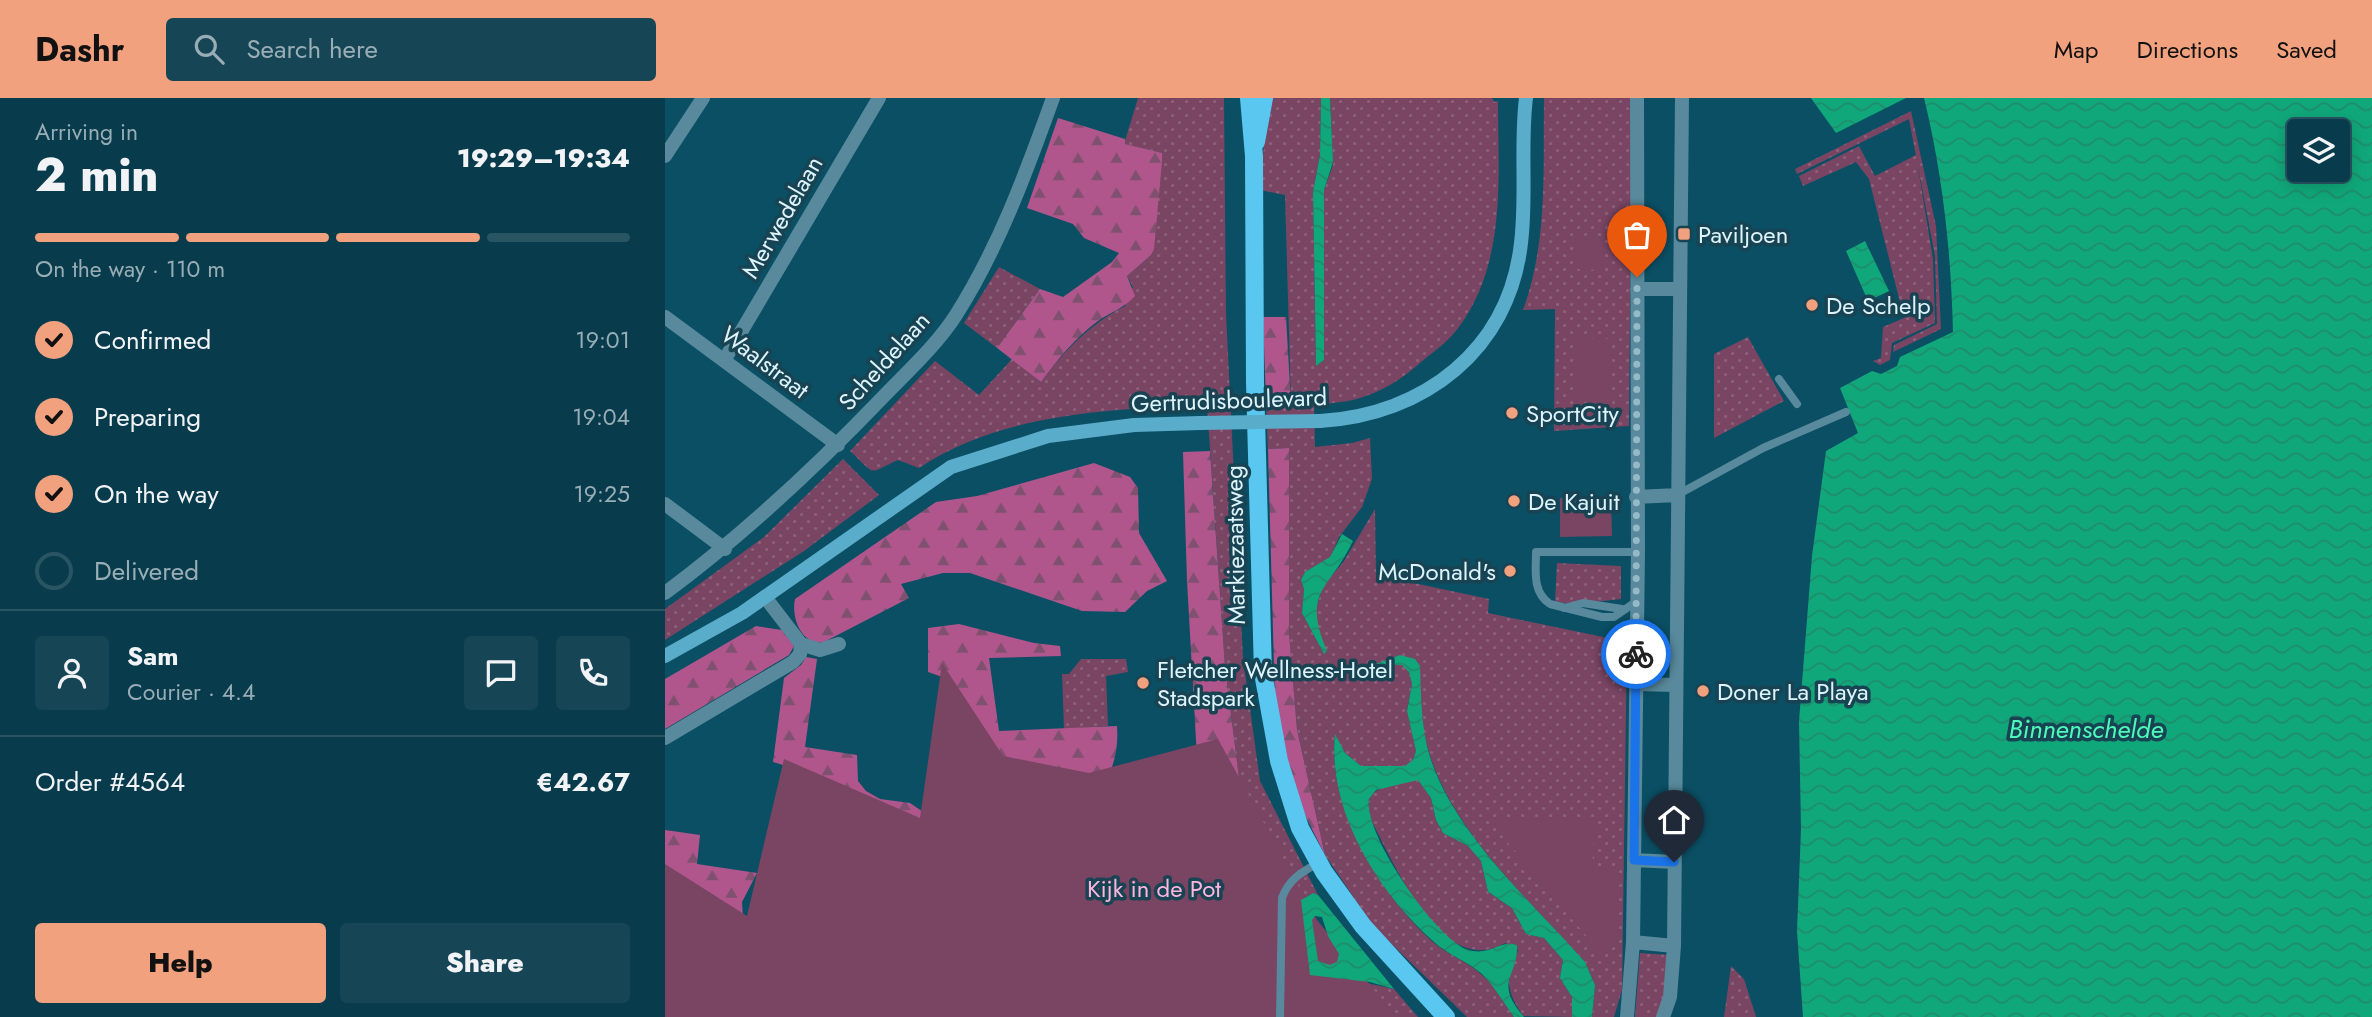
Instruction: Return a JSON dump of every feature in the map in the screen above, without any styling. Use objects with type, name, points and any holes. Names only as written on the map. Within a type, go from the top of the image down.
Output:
[{"type":"main road","name":"Markiezaatsweg","points":[[1249,98],[1248,124],[1254,156]]},
{"type":"main road","name":"Markiezaatsweg","points":[[1264,98],[1254,156],[1255,382],[1263,673],[1279,761],[1300,828],[1318,863],[1363,926],[1442,1011],[1457,1017]]},
{"type":"street","points":[[666,154],[703,98]]},
{"type":"street","name":"Merwedelaan","points":[[725,359],[879,98]]},
{"type":"street","name":"Scheldelaan","points":[[665,593],[726,549],[838,445],[927,351],[955,316],[1011,215],[1053,98]]},
{"type":"street","points":[[1514,98],[1524,116]]},
{"type":"street","name":"Gertrudisboulevard","points":[[665,656],[765,597],[922,484],[961,463],[1048,436],[1134,425],[1320,421],[1360,417],[1403,404],[1427,392],[1457,369],[1481,344],[1500,314],[1513,282],[1521,242],[1526,98]]},
{"type":"street","points":[[1627,1017],[1633,942],[1636,684],[1631,605],[1637,552],[1637,98]]},
{"type":"street","points":[[1663,1017],[1670,997],[1674,946],[1678,289],[1682,98]]},
{"type":"street","points":[[1637,289],[1678,289]]},
{"type":"street","name":"Waalstraat","points":[[665,317],[838,445]]},
{"type":"street","points":[[1636,497],[1677,495]]},
{"type":"street","points":[[665,504],[726,549]]},
{"type":"street","points":[[765,597],[801,643],[820,650],[839,644]]},
{"type":"street","points":[[665,737],[793,662],[800,654],[801,643]]},
{"type":"street","points":[[1636,684],[1675,685]]},
{"type":"street","points":[[1634,860],[1674,862]]},
{"type":"street","points":[[1633,942],[1674,946]]},
{"type":"lane","points":[[1779,379],[1797,404]]},
{"type":"lane","points":[[1677,495],[1763,448],[1846,412]]},
{"type":"lane","points":[[1631,605],[1614,617],[1602,617],[1543,600],[1538,590],[1536,552],[1637,552]]},
{"type":"lane","points":[[1280,1017],[1282,898],[1286,886],[1318,863]]},
{"type":"green space","points":[[1138,98],[1224,98],[1226,314],[1243,658],[1260,781],[1318,895],[1313,893],[1301,900],[1357,981],[1394,989],[1418,1017],[1345,1017],[1247,841],[1225,667],[1207,405],[1096,412],[1021,425],[951,450],[919,468],[898,460],[872,471],[850,451],[935,361],[979,395],[1012,359],[1041,382],[1079,339],[1100,321],[1125,306],[1133,287],[1127,276],[1151,255],[1161,153],[1124,144]]},
{"type":"green space","points":[[1268,98],[1321,98],[1320,155],[1313,192],[1316,366],[1324,360],[1324,190],[1333,165],[1330,98],[1492,98],[1494,102],[1498,101],[1497,218],[1492,247],[1485,275],[1459,327],[1408,373],[1384,388],[1345,402],[1314,404],[1315,447],[1370,438],[1372,479],[1362,507],[1339,537],[1330,558],[1305,572],[1301,580],[1304,589],[1302,613],[1324,654],[1315,621],[1323,586],[1344,561],[1375,509],[1376,575],[1489,599],[1488,613],[1627,642],[1622,990],[1614,1017],[1592,1017],[1595,985],[1585,962],[1477,842],[1443,788],[1425,735],[1415,659],[1378,663],[1403,665],[1409,672],[1412,684],[1407,710],[1416,751],[1413,760],[1406,766],[1361,766],[1345,753],[1335,735],[1339,791],[1361,848],[1395,900],[1433,942],[1487,979],[1514,1017],[1467,1017],[1373,926],[1325,855],[1297,730],[1289,633],[1289,448],[1268,449],[1266,402],[1291,402],[1285,195],[1260,190]]},
{"type":"green space","points":[[1544,98],[1632,98],[1629,426],[1554,431],[1555,309],[1523,310],[1537,258],[1540,232],[1544,179]]},
{"type":"green space","points":[[1911,111],[1936,226],[1941,329],[1893,352],[1894,345],[1937,324],[1935,256],[1909,119],[1797,174],[1795,169]]},
{"type":"green space","points":[[1058,118],[1125,139],[1125,144],[1162,153],[1162,161],[1154,249],[1151,255],[1127,276],[1135,296],[1082,334],[1041,382],[997,348],[1040,289],[1063,297],[1112,262],[1119,253],[1084,238],[1073,224],[1027,208]]},
{"type":"green space","points":[[1859,146],[1875,176],[1916,155],[1933,259],[1935,323],[1892,343],[1890,360],[1880,365],[1873,361],[1881,358],[1883,327],[1904,318],[1869,179],[1856,162],[1803,186],[1799,176]]},
{"type":"green space","points":[[1576,235],[1603,237],[1602,270],[1574,269]]},
{"type":"green space","points":[[999,267],[1040,289],[997,348],[964,323]]},
{"type":"green space","points":[[1263,317],[1286,317],[1291,403],[1266,402]]},
{"type":"green space","points":[[1748,337],[1784,401],[1714,438],[1714,354]]},
{"type":"green space","points":[[1573,338],[1611,339],[1610,402],[1573,402]]},
{"type":"green space","points":[[1289,448],[1289,633],[1297,730],[1325,855],[1295,795],[1275,704],[1268,449]]},
{"type":"green space","points":[[1210,451],[1225,667],[1247,841],[1200,810],[1187,581],[1183,452]]},
{"type":"green space","points":[[843,459],[879,495],[804,551],[665,640],[665,609],[764,537]]},
{"type":"green space","points":[[1094,463],[1130,477],[1138,488],[1139,533],[1167,581],[1147,591],[1125,612],[1082,611],[970,573],[943,573],[901,584],[909,598],[824,642],[809,639],[799,629],[795,599],[936,502],[977,496]]},
{"type":"green space","points":[[1611,496],[1612,536],[1560,537],[1560,498]]},
{"type":"green space","points":[[1557,563],[1621,566],[1621,599],[1576,604],[1555,602]]},
{"type":"green space","points":[[959,624],[1034,643],[1060,646],[1061,656],[989,658],[999,731],[1117,726],[1117,746],[1107,778],[1088,805],[1049,843],[951,680],[928,672],[928,628]]},
{"type":"green space","points":[[756,626],[782,630],[794,646],[789,655],[665,729],[665,679]]},
{"type":"green space","points":[[806,657],[817,659],[805,747],[857,755],[858,781],[866,791],[880,799],[910,803],[1014,874],[790,767],[773,762],[784,678],[801,665]]},
{"type":"green space","points":[[1081,659],[1126,659],[1128,672],[1106,676],[1108,726],[1064,729],[1062,674],[1069,674]]},
{"type":"green space","name":"Kijk in de Pot","points":[[942,663],[1003,756],[1089,773],[1218,739],[1317,920],[1396,1017],[665,1017],[665,864],[747,916],[784,759],[920,818]]},
{"type":"green space","points":[[1410,779],[1418,780],[1431,798],[1436,820],[1443,833],[1468,846],[1481,861],[1488,892],[1512,908],[1526,934],[1544,938],[1563,960],[1560,978],[1572,997],[1572,1017],[1523,1016],[1509,984],[1518,950],[1505,943],[1482,950],[1461,945],[1441,932],[1423,912],[1393,863],[1371,820],[1369,808],[1373,794],[1378,790]]},
{"type":"green space","points":[[1595,819],[1592,869],[1618,870],[1617,944],[1599,951],[1489,820]]},
{"type":"green space","points":[[665,830],[700,835],[697,864],[757,873],[742,902],[743,918],[665,1017]]},
{"type":"green space","points":[[1640,953],[1670,955],[1669,978],[1657,1017],[1635,1017]]},
{"type":"green space","points":[[1731,966],[1744,979],[1756,1017],[1724,1017]]},
{"type":"water","points":[[1321,98],[1330,98],[1333,162],[1324,190],[1324,360],[1316,366],[1313,192],[1320,155]]},
{"type":"water","points":[[1811,98],[1906,98],[1836,133]]},
{"type":"water","name":"Binnenschelde","points":[[1924,98],[2372,98],[2372,1017],[1803,1017],[1797,931],[1801,829],[1799,721],[1812,556],[1826,451],[1858,433],[1840,388],[1872,371],[1881,374],[1897,366],[1900,357],[1953,332],[1945,214]]},
{"type":"water","points":[[1865,241],[1889,291],[1868,301],[1846,251]]},
{"type":"water","points":[[1342,534],[1353,541],[1318,602],[1317,615],[1327,651],[1324,654],[1302,613],[1304,589],[1301,580],[1305,572],[1330,557]]},
{"type":"water","points":[[1400,655],[1415,659],[1420,666],[1425,735],[1430,757],[1442,786],[1457,814],[1497,866],[1585,962],[1595,985],[1592,1017],[1572,1017],[1572,997],[1560,978],[1563,960],[1544,938],[1526,934],[1512,908],[1488,892],[1481,861],[1468,846],[1443,833],[1436,820],[1431,798],[1418,780],[1376,790],[1369,799],[1370,815],[1377,835],[1403,882],[1452,940],[1474,951],[1488,950],[1505,944],[1517,945],[1508,987],[1515,1005],[1524,1017],[1514,1017],[1482,974],[1439,946],[1413,921],[1393,899],[1360,848],[1339,792],[1335,734],[1345,753],[1361,766],[1405,766],[1413,760],[1416,751],[1407,711],[1412,684],[1409,672],[1402,665],[1376,664]]},
{"type":"water","points":[[1313,893],[1318,895],[1394,989],[1370,982],[1310,975],[1301,900]],"holes":[[[1315,916],[1322,917],[1328,936],[1339,954],[1337,962],[1330,965],[1318,961],[1312,920]]]},
{"type":"way so far","points":[[1636,654],[1637,277]]},
{"type":"place","name":"Paviljoen","points":[[1684,234]]},
{"type":"place","name":"De Schelp","points":[[1812,305]]},
{"type":"place","name":"SportCity","points":[[1512,413]]},
{"type":"place","name":"De Kajuit","points":[[1514,501]]},
{"type":"place","name":"McDonald's","points":[[1510,571]]},
{"type":"place","name":"Fletcher Wellness-Hotel Stadspark","points":[[1143,683]]},
{"type":"place","name":"Doner La Playa","points":[[1703,691]]},
{"type":"route","points":[[1636,654],[1634,860],[1674,862]]}]
